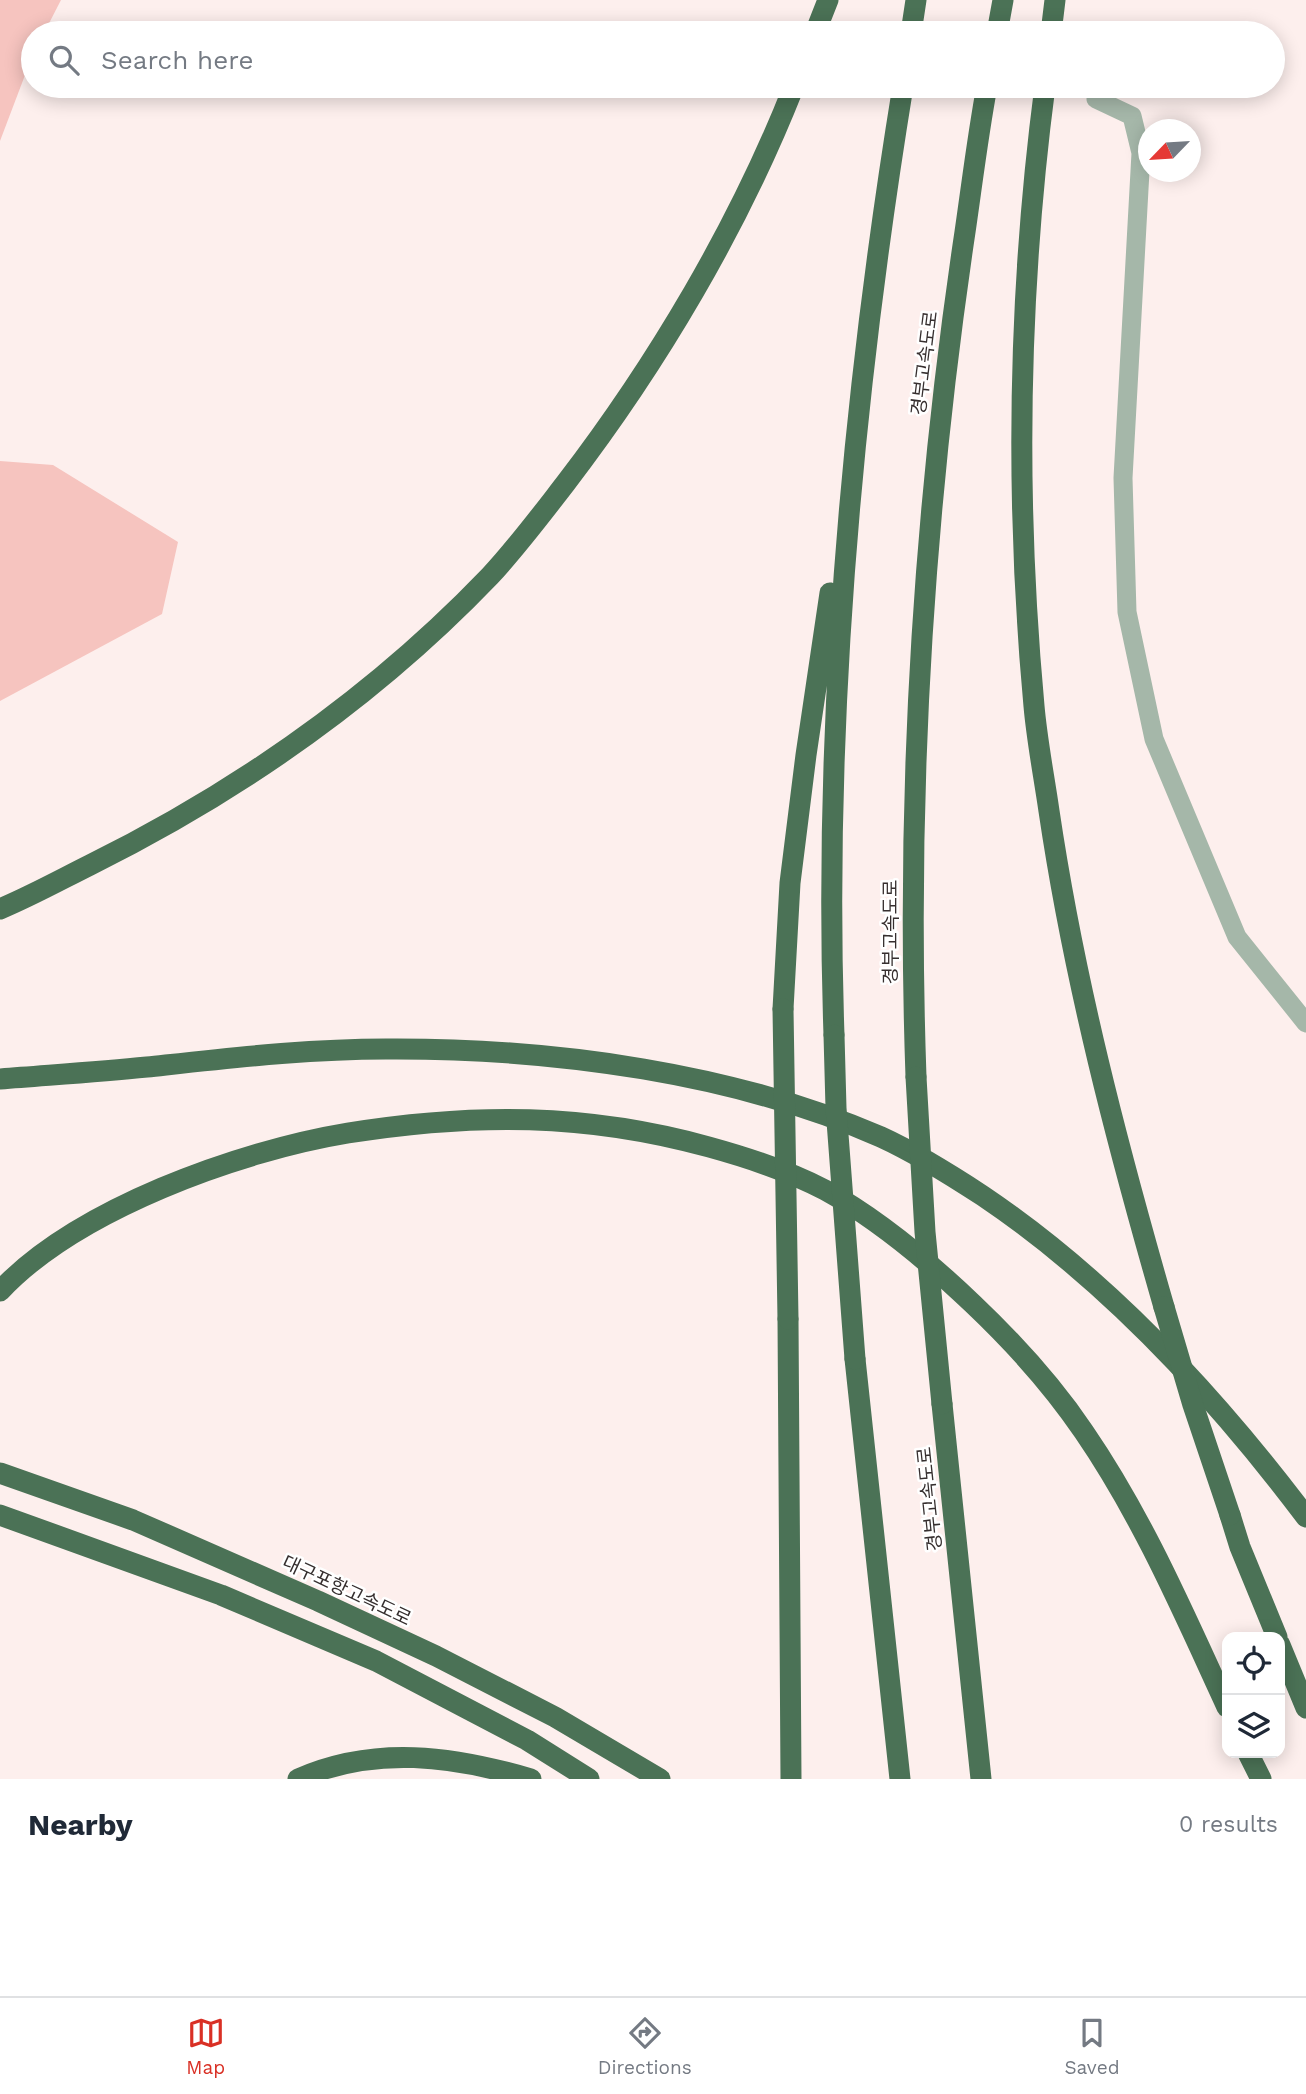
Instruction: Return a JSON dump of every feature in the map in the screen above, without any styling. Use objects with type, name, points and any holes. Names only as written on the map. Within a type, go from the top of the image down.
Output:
[{"type":"highway","points":[[820,21],[828,0]]},
{"type":"highway","points":[[913,21],[916,0]]},
{"type":"highway","points":[[999,21],[1003,0]]},
{"type":"highway","points":[[1052,21],[1055,0]]},
{"type":"highway","points":[[0,909],[169,824],[258,771],[318,729],[380,678],[436,630],[492,574],[594,446],[667,335],[746,192],[789,98]]},
{"type":"highway","points":[[791,1779],[783,1009],[790,883],[900,98]]},
{"type":"highway","name":"경부고속도로","points":[[981,1779],[925,1232],[916,1077],[912,866],[922,614],[933,483],[947,349],[985,98]]},
{"type":"highway","points":[[1043,98],[1035,161],[1021,392],[1022,544],[1034,709],[1057,862],[1091,1036],[1128,1182],[1193,1405],[1240,1547],[1275,1632]]},
{"type":"highway","points":[[862,376],[843,575],[835,747],[831,935],[840,1161],[855,1359],[900,1779]]},
{"type":"highway","points":[[0,1079],[291,1052],[396,1048],[483,1051],[604,1063],[701,1081],[797,1106],[883,1138],[952,1175],[1030,1228],[1105,1292],[1190,1378],[1270,1469],[1306,1517]]},
{"type":"highway","points":[[0,1292],[58,1243],[122,1208],[179,1181],[255,1154],[325,1137],[397,1125],[468,1119],[539,1119],[620,1127],[673,1137],[753,1159],[826,1191],[890,1233],[942,1274],[992,1322],[1034,1369],[1083,1430],[1122,1493],[1156,1554],[1222,1696]]},
{"type":"highway","name":"대구포항고속도로","points":[[0,1473],[132,1520],[318,1601],[436,1656],[555,1717],[660,1779]]},
{"type":"highway","points":[[0,1515],[220,1595],[376,1661],[527,1740],[589,1779]]},
{"type":"highway","points":[[1285,1656],[1306,1708]]},
{"type":"highway","points":[[298,1779],[345,1762],[398,1756],[446,1759],[502,1770],[531,1779]]},
{"type":"highway","points":[[1250,1758],[1261,1779]]},
{"type":"lane","points":[[1096,99],[1132,116],[1141,153],[1123,478],[1127,612],[1154,739],[1237,937],[1306,1023]]},
{"type":"shaded area","points":[[0,0],[61,0],[50,21],[21,21],[21,86],[0,141]]},
{"type":"shaded area","points":[[0,461],[53,465],[178,542],[162,614],[0,701]]}]
